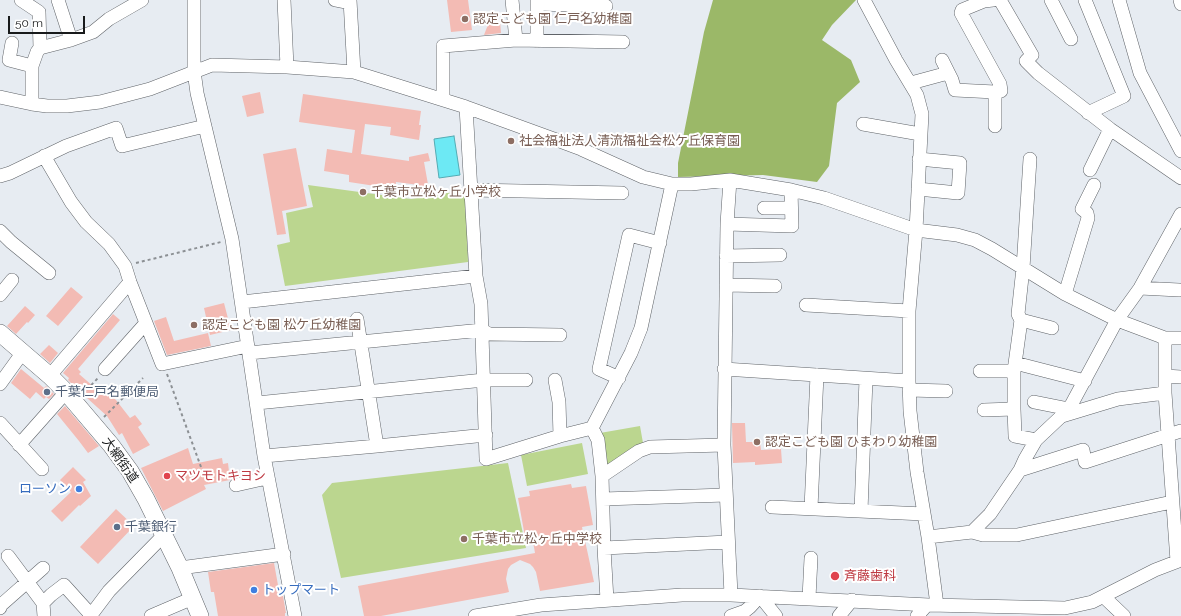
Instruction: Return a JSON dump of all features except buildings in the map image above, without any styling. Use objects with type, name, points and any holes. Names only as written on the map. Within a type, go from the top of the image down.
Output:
[{"type":"main road","name":"大網街道","points":[[1,337],[23,352],[71,397],[96,425],[130,471],[146,499],[180,568],[200,616]]},
{"type":"street","points":[[21,0],[39,12],[40,48],[32,66],[32,104]]},
{"type":"street","points":[[58,0],[71,40]]},
{"type":"street","points":[[40,48],[71,40],[93,32],[109,19],[142,0]]},
{"type":"street","points":[[194,0],[194,71],[197,94],[232,239],[264,456],[296,616]]},
{"type":"street","points":[[284,0],[287,67]]},
{"type":"street","points":[[336,0],[350,1],[354,72]]},
{"type":"street","points":[[512,0],[516,40]]},
{"type":"street","points":[[864,0],[896,60],[917,94],[922,114],[916,230],[909,311],[909,386],[910,419],[928,537],[932,605]]},
{"type":"street","points":[[942,60],[952,80],[955,90],[1001,91],[1000,84],[961,13],[962,10],[987,0]]},
{"type":"street","points":[[1000,0],[1032,55],[1026,61],[1038,73],[1088,113],[1181,178]]},
{"type":"street","points":[[1051,0],[1071,39]]},
{"type":"street","points":[[1085,0],[1124,96],[1088,113]]},
{"type":"street","points":[[1119,0],[1140,73],[1181,151]]},
{"type":"street","points":[[1180,0],[1181,4]]},
{"type":"street","points":[[537,41],[537,2],[606,6]]},
{"type":"street","points":[[443,99],[443,46],[516,40],[623,42]]},
{"type":"street","points":[[12,44],[9,60],[32,66]]},
{"type":"street","points":[[0,97],[32,104],[67,106],[100,102],[150,89],[212,65],[287,67],[354,72],[466,106],[581,149],[643,177],[672,184],[691,184],[730,180],[791,190],[824,198],[916,230],[957,235],[976,240],[1065,294],[1117,320],[1165,338],[1181,338]]},
{"type":"street","points":[[911,83],[948,73]]},
{"type":"street","points":[[995,92],[996,126]]},
{"type":"street","points":[[466,106],[476,276],[481,304],[486,459],[560,436],[592,428],[631,354],[640,328],[672,184]]},
{"type":"street","points":[[863,124],[920,134]]},
{"type":"street","points":[[0,176],[10,173],[66,146],[116,128],[122,146],[205,126]]},
{"type":"street","points":[[1090,170],[1110,129]]},
{"type":"street","points":[[44,156],[71,202],[86,222],[109,244],[125,266],[162,364],[249,350],[482,330],[489,334],[560,335]]},
{"type":"street","points":[[918,189],[958,193],[960,163],[919,159]]},
{"type":"street","points":[[1030,159],[1023,268],[1018,314],[1021,320],[1015,367],[1014,409],[1015,436],[1036,440]]},
{"type":"street","points":[[730,180],[726,256],[724,445],[731,595]]},
{"type":"street","points":[[1065,294],[1088,218],[1087,213],[1082,209],[1094,185]]},
{"type":"street","points":[[471,190],[622,193]]},
{"type":"street","points":[[727,224],[792,226],[791,190]]},
{"type":"street","points":[[764,208],[791,208]]},
{"type":"street","points":[[972,532],[990,514],[1020,470],[1036,440],[1066,412],[1085,381],[1117,320],[1140,288],[1181,214]]},
{"type":"street","points":[[0,231],[11,242],[50,273]]},
{"type":"street","points":[[619,378],[599,369],[629,235],[660,243]]},
{"type":"street","points":[[726,256],[780,255]]},
{"type":"street","points":[[242,302],[476,276]]},
{"type":"street","points":[[0,295],[12,280]]},
{"type":"street","points":[[53,372],[130,282]]},
{"type":"street","points":[[726,285],[775,286]]},
{"type":"street","points":[[1140,288],[1179,290]]},
{"type":"street","points":[[806,305],[909,311]]},
{"type":"street","points":[[357,319],[377,446]]},
{"type":"street","points":[[1021,320],[1052,328]]},
{"type":"street","points":[[105,369],[146,323]]},
{"type":"street","points":[[475,616],[541,606],[682,595],[810,598],[932,605],[995,611],[1046,612],[1080,606],[1104,597],[1137,579],[1179,561],[1172,502],[1175,433],[1165,393],[1165,338]]},
{"type":"street","points":[[0,384],[23,352]]},
{"type":"street","points":[[980,371],[1015,367],[1085,381]]},
{"type":"street","points":[[724,369],[866,379],[946,391]]},
{"type":"street","points":[[811,508],[817,375]]},
{"type":"street","points":[[1165,376],[1181,377]]},
{"type":"street","points":[[861,511],[866,379]]},
{"type":"street","points":[[257,403],[484,380],[526,380]]},
{"type":"street","points":[[555,380],[559,402],[560,436]]},
{"type":"street","points":[[1034,402],[1066,412],[1118,399],[1165,393]]},
{"type":"street","points":[[19,445],[71,397]]},
{"type":"street","points":[[984,410],[1014,409]]},
{"type":"street","points":[[0,423],[42,469]]},
{"type":"street","points":[[592,428],[598,440],[602,476],[607,600]]},
{"type":"street","points":[[1020,470],[1083,450],[1085,462],[1175,433]]},
{"type":"street","points":[[264,456],[486,435]]},
{"type":"street","points":[[602,476],[639,451],[650,448],[724,445]]},
{"type":"street","points":[[236,485],[268,478]]},
{"type":"street","points":[[604,499],[726,495]]},
{"type":"street","points":[[928,537],[972,532],[983,535],[1017,535],[1172,502]]},
{"type":"street","points":[[772,507],[924,514]]},
{"type":"street","points":[[43,610],[51,595],[64,585],[92,615],[109,591],[164,535]]},
{"type":"street","points":[[604,548],[728,542]]},
{"type":"street","points":[[180,568],[284,554]]},
{"type":"street","points":[[8,556],[27,583],[43,610]]},
{"type":"street","points":[[810,598],[811,558]]},
{"type":"street","points":[[0,608],[0,606],[43,568]]},
{"type":"street","points":[[731,616],[745,611],[760,596]]},
{"type":"street","points":[[760,596],[776,616]]},
{"type":"street","points":[[1104,597],[1124,616]]},
{"type":"street","points":[[151,616],[193,598]]},
{"type":"street","points":[[839,616],[852,600]]},
{"type":"street","points":[[917,616],[932,605]]},
{"type":"path","points":[[125,266],[232,239]]},
{"type":"path","points":[[162,364],[170,381],[201,467]]},
{"type":"path","points":[[71,397],[105,369]]},
{"type":"path","points":[[96,425],[143,378]]},
{"type":"green space","points":[[713,0],[856,0],[832,25],[822,40],[851,60],[860,82],[837,103],[829,166],[817,182],[763,175],[678,177],[678,163],[704,32]]},
{"type":"green space","points":[[308,185],[411,199],[466,190],[468,262],[285,286],[277,245],[290,242],[286,213],[313,207]]},
{"type":"green space","points":[[640,426],[643,443],[607,467],[600,433]]},
{"type":"green space","points":[[582,443],[588,474],[527,486],[521,455]]},
{"type":"green space","points":[[508,463],[526,548],[341,578],[322,495],[332,483]]},
{"type":"water","points":[[454,136],[460,175],[439,178],[434,139]]},
{"type":"place","name":"認定こども園 仁戸名幼稚園","points":[[465,19]]},
{"type":"place","name":"社会福祉法人清流福祉会松ケ丘保育園","points":[[511,141]]},
{"type":"place","name":"千葉市立松ヶ丘小学校","points":[[363,192]]},
{"type":"place","name":"認定こども園 松ケ丘幼稚園","points":[[194,325]]},
{"type":"place","name":"千葉仁戸名郵便局","points":[[47,392]]},
{"type":"place","name":"認定こども園 ひまわり幼稚園","points":[[757,442]]},
{"type":"place","name":"マツモトキヨシ","points":[[167,476]]},
{"type":"place","name":"ローソン","points":[[79,489]]},
{"type":"place","name":"千葉銀行","points":[[117,527]]},
{"type":"place","name":"千葉市立松ヶ丘中学校","points":[[464,539]]},
{"type":"place","name":"斉藤歯科","points":[[835,576]]},
{"type":"place","name":"トップマート","points":[[254,590]]}]
